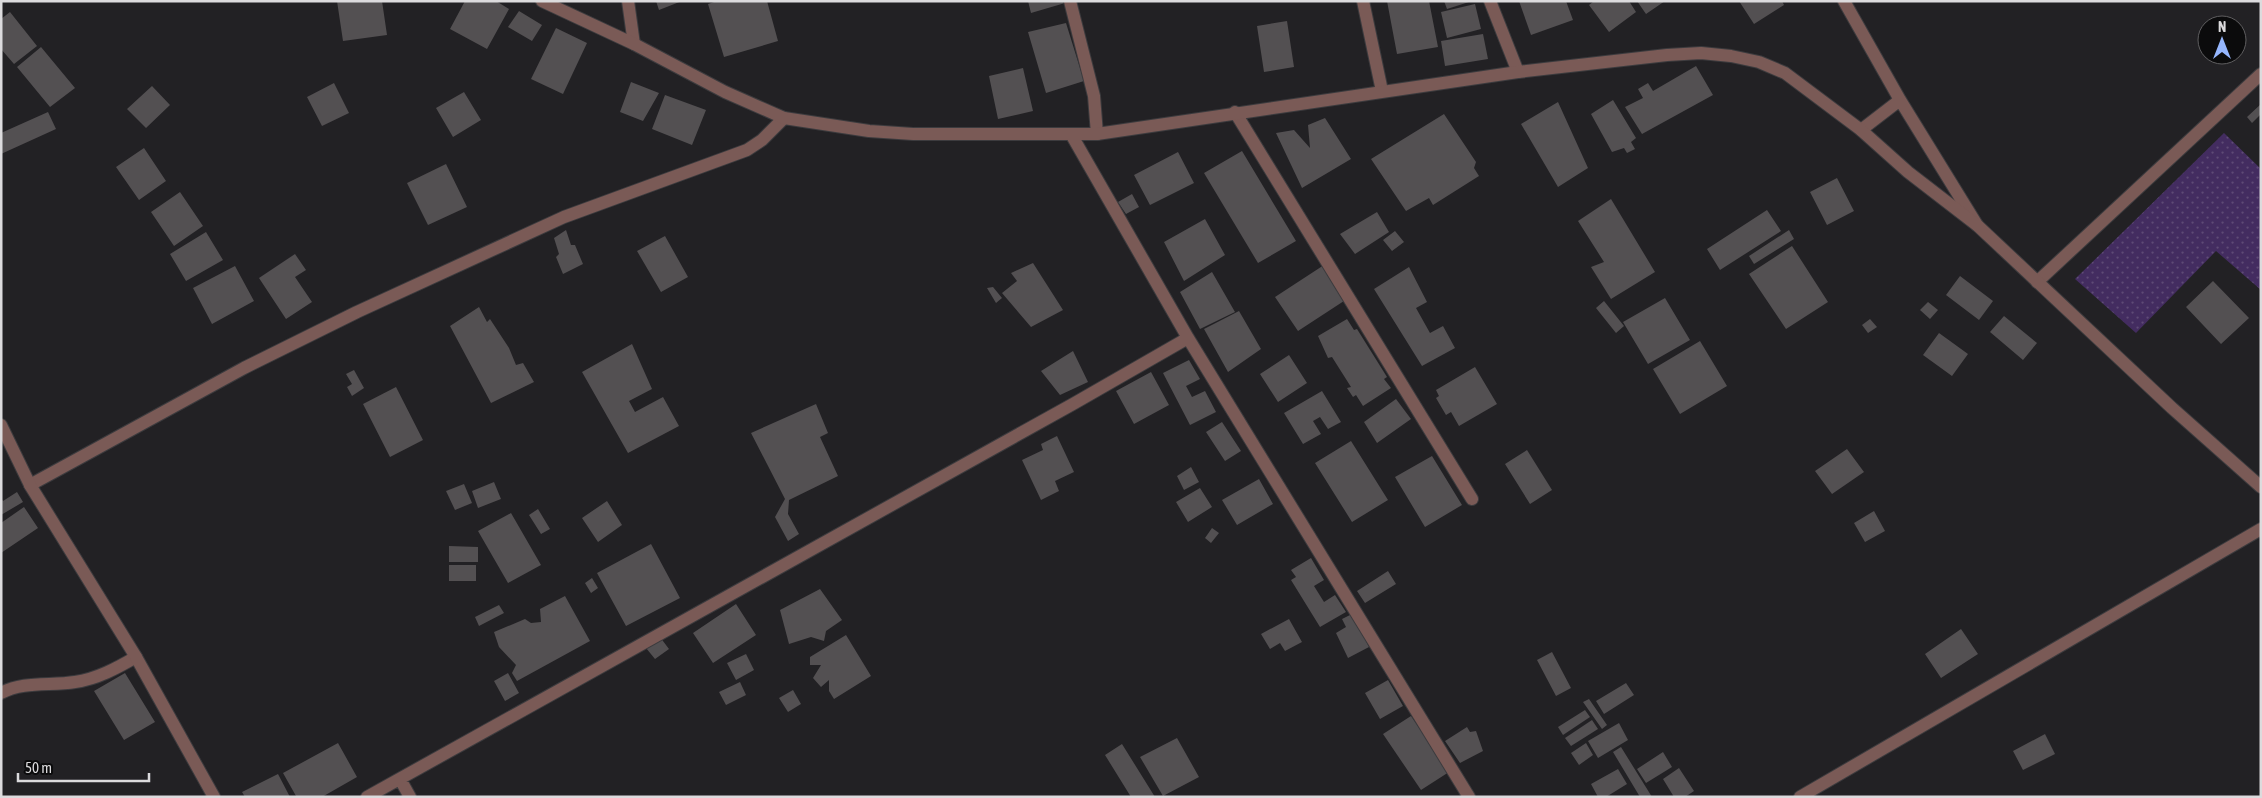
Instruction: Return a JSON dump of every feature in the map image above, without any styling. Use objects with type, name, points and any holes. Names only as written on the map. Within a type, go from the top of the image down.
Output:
[{"type":"street","points":[[542,1],[634,44],[724,92],[784,118],[869,131],[913,134],[1097,134],[1235,112],[1518,72],[1667,55],[1701,53],[1731,56],[1759,62],[1785,73],[1862,130],[1908,172],[1978,226],[2261,487]]},
{"type":"street","points":[[628,1],[634,44]]},
{"type":"street","points":[[1070,1],[1094,96],[1097,134]]},
{"type":"street","points":[[1363,1],[1382,91]]},
{"type":"street","points":[[1490,1],[1518,72]]},
{"type":"street","points":[[1844,1],[1900,100],[1978,226]]},
{"type":"street","points":[[2037,282],[2261,74]]},
{"type":"street","points":[[1862,130],[1900,100]]},
{"type":"street","points":[[1235,112],[1472,499]]},
{"type":"street","points":[[30,485],[294,342],[564,217],[747,150],[762,140],[784,118]]},
{"type":"street","points":[[1071,134],[1188,338],[1469,797]]},
{"type":"street","points":[[367,797],[1188,338]]},
{"type":"street","points":[[1,425],[30,485],[136,657],[214,797]]},
{"type":"street","points":[[1800,797],[2261,529]]},
{"type":"street","points":[[1,693],[8,689],[25,686],[92,679],[112,671],[136,657]]},
{"type":"street","points":[[400,779],[410,797]]},
{"type":"shaded area","points":[[2224,133],[2261,169],[2261,290],[2216,251],[2136,333],[2075,279]]},
{"type":"building","points":[[337,1],[382,1],[387,35],[343,41]]},
{"type":"building","points":[[465,1],[496,1],[509,9],[487,49],[450,29]]},
{"type":"building","points":[[656,1],[682,1],[659,10]]},
{"type":"building","points":[[717,1],[767,1],[778,41],[724,57],[708,4]]},
{"type":"building","points":[[1028,1],[1064,1],[1065,3],[1031,13]]},
{"type":"building","points":[[1387,1],[1429,1],[1438,47],[1397,54]]},
{"type":"building","points":[[1444,1],[1469,1],[1469,2],[1447,9]]},
{"type":"building","points":[[1519,1],[1566,1],[1573,20],[1531,35]]},
{"type":"building","points":[[1594,1],[1629,1],[1636,12],[1609,32],[1589,5]]},
{"type":"building","points":[[1637,1],[1665,1],[1646,14]]},
{"type":"building","points":[[1739,1],[1782,1],[1784,5],[1754,24]]},
{"type":"building","points":[[1475,4],[1481,29],[1447,38],[1441,12]]},
{"type":"building","points":[[519,11],[542,25],[532,41],[508,27]]},
{"type":"building","points":[[10,12],[37,46],[14,64],[1,49],[1,19]]},
{"type":"building","points":[[1287,21],[1294,67],[1264,72],[1257,26]]},
{"type":"building","points":[[1066,23],[1084,81],[1046,93],[1028,32]]},
{"type":"building","points":[[556,28],[587,43],[563,94],[531,79]]},
{"type":"building","points":[[1483,34],[1488,59],[1445,66],[1441,41]]},
{"type":"building","points":[[41,47],[75,88],[50,107],[17,67]]},
{"type":"building","points":[[1696,66],[1713,95],[1642,134],[1625,107],[1643,98],[1638,89],[1648,83],[1653,91]]},
{"type":"building","points":[[1023,68],[1033,111],[998,119],[989,76]]},
{"type":"building","points":[[631,82],[659,93],[643,121],[620,112]]},
{"type":"building","points":[[334,83],[349,113],[322,126],[307,97]]},
{"type":"building","points":[[152,86],[170,105],[146,128],[127,109]]},
{"type":"building","points":[[464,92],[481,120],[453,137],[436,108]]},
{"type":"building","points":[[665,95],[706,110],[692,145],[652,129]]},
{"type":"building","points":[[1613,100],[1636,138],[1631,142],[1635,149],[1627,153],[1624,148],[1612,152],[1591,114]]},
{"type":"building","points":[[1558,102],[1588,168],[1558,187],[1521,124]]},
{"type":"building","points":[[2261,104],[2261,114],[2252,123],[2247,117]]},
{"type":"building","points":[[48,112],[56,129],[1,154],[1,133]]},
{"type":"building","points":[[1444,114],[1476,162],[1474,168],[1479,176],[1433,205],[1429,198],[1406,211],[1371,159]]},
{"type":"building","points":[[1325,118],[1351,159],[1302,188],[1276,133],[1294,130],[1310,148],[1308,125]]},
{"type":"building","points":[[144,148],[166,181],[139,200],[116,167]]},
{"type":"building","points":[[1242,151],[1296,241],[1258,263],[1204,173]]},
{"type":"building","points":[[1178,152],[1194,183],[1150,205],[1134,175]]},
{"type":"building","points":[[446,164],[467,207],[428,225],[407,183]]},
{"type":"building","points":[[1837,178],[1854,211],[1827,225],[1810,192]]},
{"type":"building","points":[[180,192],[203,226],[174,246],[151,212]]},
{"type":"building","points":[[1132,194],[1139,207],[1126,214],[1118,202]]},
{"type":"building","points":[[1611,199],[1655,272],[1611,299],[1591,267],[1604,262],[1578,221]]},
{"type":"building","points":[[1767,210],[1781,231],[1720,270],[1707,249]]},
{"type":"building","points":[[1377,212],[1389,232],[1355,254],[1340,234]]},
{"type":"building","points":[[1205,219],[1225,255],[1184,281],[1164,242]]},
{"type":"building","points":[[566,230],[571,245],[575,245],[583,264],[563,274],[556,257],[559,254],[554,238]]},
{"type":"building","points":[[1789,230],[1794,239],[1754,264],[1749,256]]},
{"type":"building","points":[[1395,231],[1404,242],[1392,251],[1383,240]]},
{"type":"building","points":[[206,232],[223,260],[186,281],[170,254]]},
{"type":"building","points":[[665,236],[688,277],[661,292],[637,251]]},
{"type":"building","points":[[1792,246],[1828,302],[1786,329],[1749,274]]},
{"type":"building","points":[[295,254],[306,270],[295,277],[312,302],[286,319],[259,278]]},
{"type":"building","points":[[1033,263],[1063,310],[1031,327],[1002,293],[1017,281],[1011,273]]},
{"type":"building","points":[[1324,265],[1347,299],[1298,331],[1275,297]]},
{"type":"building","points":[[235,266],[254,301],[212,324],[193,288]]},
{"type":"building","points":[[1409,267],[1427,302],[1416,308],[1430,333],[1443,326],[1455,348],[1422,366],[1374,289]]},
{"type":"building","points":[[1212,272],[1235,312],[1200,329],[1180,292]]},
{"type":"building","points":[[1960,276],[1993,301],[1979,320],[1946,295]]},
{"type":"building","points":[[2213,281],[2249,318],[2221,344],[2186,307]]},
{"type":"building","points":[[993,287],[1002,298],[996,303],[987,288]]},
{"type":"building","points":[[1665,298],[1690,340],[1648,364],[1623,322]]},
{"type":"building","points":[[1604,301],[1624,326],[1616,333],[1596,308]]},
{"type":"building","points":[[1928,302],[1938,310],[1930,319],[1920,310]]},
{"type":"building","points":[[479,307],[487,322],[490,319],[509,348],[516,365],[523,363],[534,382],[491,403],[450,326]]},
{"type":"building","points":[[1239,311],[1261,349],[1228,372],[1204,329]]},
{"type":"building","points":[[2004,316],[2037,343],[2023,360],[1990,332]]},
{"type":"building","points":[[1347,319],[1354,330],[1357,329],[1387,377],[1384,379],[1391,388],[1363,406],[1356,395],[1353,397],[1347,388],[1351,387],[1332,357],[1328,358],[1318,336]]},
{"type":"building","points":[[1870,319],[1877,327],[1868,333],[1862,325]]},
{"type":"building","points":[[1939,333],[1968,354],[1952,376],[1923,355]]},
{"type":"building","points":[[1700,341],[1727,386],[1680,414],[1653,369]]},
{"type":"building","points":[[632,344],[652,389],[629,401],[635,412],[663,397],[679,426],[628,453],[582,372]]},
{"type":"building","points":[[1073,351],[1088,382],[1060,395],[1041,371]]},
{"type":"building","points":[[1289,355],[1307,383],[1278,402],[1260,374]]},
{"type":"building","points":[[1189,360],[1200,379],[1186,386],[1192,397],[1205,391],[1216,412],[1190,425],[1163,373]]},
{"type":"building","points":[[1475,367],[1497,404],[1459,426],[1451,412],[1446,415],[1436,398],[1439,396],[1436,390]]},
{"type":"building","points":[[354,370],[364,388],[352,396],[347,387],[352,384],[346,374]]},
{"type":"building","points":[[1151,372],[1169,405],[1134,424],[1116,391]]},
{"type":"building","points":[[396,387],[423,440],[390,457],[363,404]]},
{"type":"building","points":[[1322,391],[1341,422],[1328,429],[1320,417],[1313,421],[1321,434],[1303,444],[1284,413]]},
{"type":"building","points":[[1396,399],[1411,419],[1377,443],[1364,422]]},
{"type":"building","points":[[816,404],[828,433],[820,437],[838,476],[789,500],[788,514],[799,534],[788,541],[775,517],[785,499],[751,433]]},
{"type":"building","points":[[1222,422],[1241,451],[1225,461],[1206,432]]},
{"type":"building","points":[[1057,436],[1074,472],[1055,481],[1059,491],[1041,500],[1022,460],[1043,450],[1041,444]]},
{"type":"building","points":[[1351,441],[1388,500],[1352,522],[1315,463]]},
{"type":"building","points":[[1847,449],[1864,472],[1832,494],[1815,471]]},
{"type":"building","points":[[1527,450],[1552,490],[1530,504],[1505,464]]},
{"type":"building","points":[[1432,456],[1462,505],[1425,527],[1395,477]]},
{"type":"building","points":[[1191,467],[1199,482],[1184,490],[1177,476]]},
{"type":"building","points":[[1259,479],[1273,504],[1237,525],[1222,500]]},
{"type":"building","points":[[494,482],[501,499],[478,508],[472,491]]},
{"type":"building","points":[[464,484],[472,503],[455,510],[446,491]]},
{"type":"building","points":[[1200,488],[1212,507],[1188,522],[1176,502]]},
{"type":"building","points":[[17,492],[23,502],[1,515],[1,498],[3,501]]},
{"type":"building","points":[[607,501],[622,525],[598,542],[582,518]]},
{"type":"building","points":[[24,507],[38,528],[1,553],[1,523]]},
{"type":"building","points":[[538,509],[550,529],[541,534],[529,515]]},
{"type":"building","points":[[1874,511],[1885,531],[1865,542],[1854,523]]},
{"type":"building","points":[[511,513],[541,565],[508,583],[478,531]]},
{"type":"building","points":[[1212,528],[1219,533],[1211,543],[1205,538]]},
{"type":"building","points":[[651,544],[680,598],[626,626],[597,573]]},
{"type":"building","points":[[449,546],[478,547],[478,562],[449,562]]},
{"type":"building","points":[[1311,558],[1324,580],[1314,586],[1324,602],[1335,595],[1346,612],[1320,627],[1291,580],[1296,577],[1291,570]]},
{"type":"building","points":[[449,565],[476,565],[476,581],[449,581]]},
{"type":"building","points":[[1388,571],[1396,584],[1365,603],[1357,591]]},
{"type":"building","points":[[592,578],[598,588],[591,593],[585,583]]},
{"type":"building","points":[[820,589],[842,620],[826,631],[824,641],[811,637],[789,644],[780,610]]},
{"type":"building","points":[[565,596],[590,641],[517,681],[512,673],[516,665],[499,647],[494,632],[525,619],[531,623],[541,622],[540,609]]},
{"type":"building","points":[[736,604],[756,635],[713,663],[693,633]]},
{"type":"building","points":[[499,605],[504,613],[479,626],[475,617]]},
{"type":"building","points":[[1352,614],[1369,647],[1348,658],[1336,633],[1346,627],[1342,619]]},
{"type":"building","points":[[1289,619],[1302,642],[1285,651],[1280,643],[1270,649],[1261,634]]},
{"type":"building","points":[[1961,629],[1978,654],[1941,678],[1925,654]]},
{"type":"building","points":[[846,635],[871,676],[834,699],[829,691],[829,680],[821,687],[813,678],[821,665],[810,665],[810,657]]},
{"type":"building","points":[[660,637],[669,649],[655,659],[646,648]]},
{"type":"building","points":[[1552,652],[1571,688],[1556,696],[1537,660]]},
{"type":"building","points":[[746,654],[754,670],[736,680],[727,663]]},
{"type":"building","points":[[125,673],[155,722],[124,740],[94,691]]},
{"type":"building","points":[[508,673],[519,693],[505,701],[494,681]]},
{"type":"building","points":[[1388,680],[1403,706],[1380,719],[1365,693]]},
{"type":"building","points":[[740,682],[746,695],[726,705],[719,692]]},
{"type":"building","points":[[1626,683],[1634,695],[1604,714],[1596,701]]},
{"type":"building","points":[[793,690],[801,704],[788,712],[779,698]]},
{"type":"building","points":[[1589,699],[1607,725],[1602,729],[1583,702]]},
{"type":"building","points":[[1585,710],[1590,717],[1563,735],[1558,727]]},
{"type":"building","points":[[1411,716],[1449,772],[1421,790],[1383,734]]},
{"type":"building","points":[[1592,720],[1598,729],[1571,746],[1565,738]]},
{"type":"building","points":[[1619,723],[1628,740],[1598,758],[1588,741]]},
{"type":"building","points":[[1467,727],[1470,732],[1476,731],[1483,751],[1460,763],[1445,741]]},
{"type":"building","points":[[2045,734],[2055,754],[2023,770],[2013,751]]},
{"type":"building","points":[[1177,738],[1199,777],[1163,796],[1140,757]]},
{"type":"building","points":[[338,743],[357,777],[322,797],[296,796],[283,773]]},
{"type":"building","points":[[1586,743],[1593,755],[1579,765],[1571,753]]},
{"type":"building","points":[[1122,744],[1155,797],[1131,797],[1105,755]]},
{"type":"building","points":[[1621,747],[1652,797],[1640,797],[1613,752]]},
{"type":"building","points":[[1663,752],[1672,767],[1646,783],[1637,769]]},
{"type":"building","points":[[1679,768],[1694,791],[1685,797],[1674,797],[1663,779]]},
{"type":"building","points":[[1618,769],[1627,784],[1606,797],[1598,797],[1591,784]]},
{"type":"building","points":[[278,774],[290,797],[245,797],[242,792]]}]
